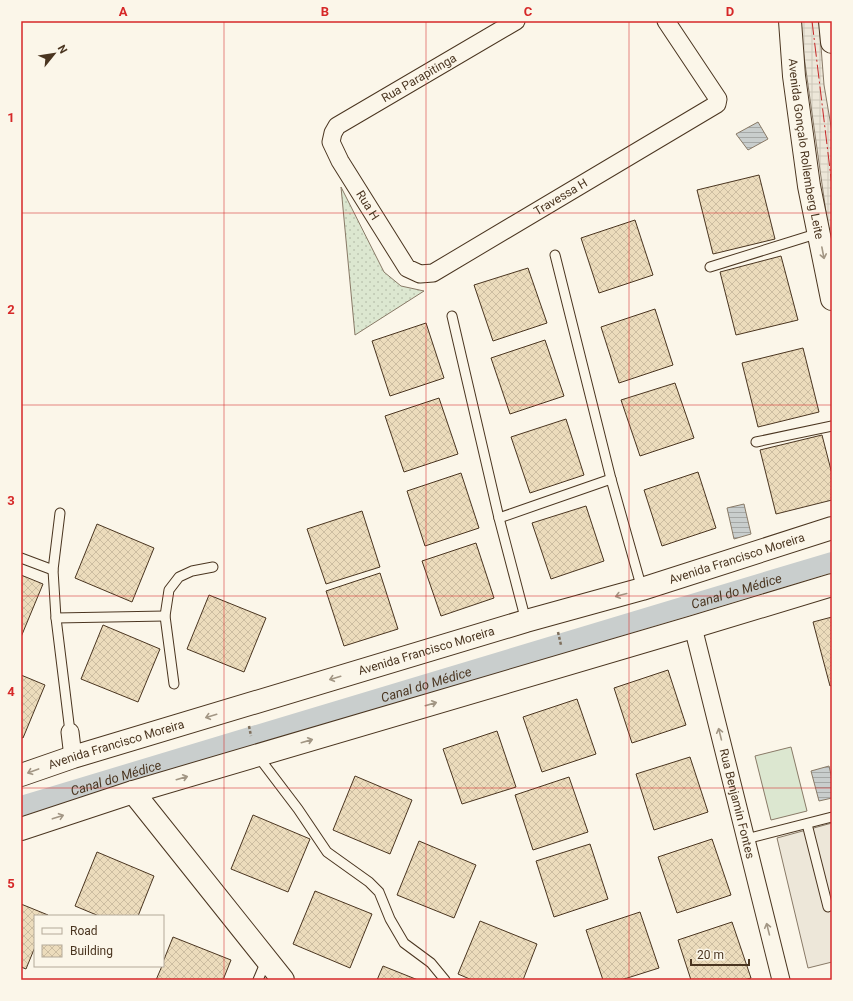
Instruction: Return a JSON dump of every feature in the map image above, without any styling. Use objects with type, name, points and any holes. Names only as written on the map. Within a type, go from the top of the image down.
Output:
[{"type":"street","name":"Rua Parapitinga","points":[[331,142],[333,133],[337,126],[516,21]]},
{"type":"street","name":"Travessa H","points":[[407,268],[420,274],[433,273],[713,108],[717,104],[718,99],[666,21]]},
{"type":"street","name":"Avenida Gonçalo Rollemberg Leite","points":[[790,21],[794,76],[807,170],[832,299]]},
{"type":"street","points":[[830,21],[832,42]]},
{"type":"street","name":"Rua H","points":[[331,142],[340,161],[407,268]]},
{"type":"street","name":"Avenida Francisco Moreira","points":[[21,775],[73,757],[526,621],[642,589],[832,528]]},
{"type":"street","points":[[21,829],[133,792],[255,748],[567,664],[832,585]]},
{"type":"street","name":"Rua Benjamin Fontes","points":[[693,627],[781,980]]},
{"type":"street","points":[[70,732],[73,757]]},
{"type":"street","points":[[133,792],[283,980]]},
{"type":"lane","points":[[710,267],[818,232]]},
{"type":"lane","points":[[555,255],[611,479],[642,589]]},
{"type":"lane","points":[[452,316],[499,518],[526,621]]},
{"type":"lane","points":[[756,442],[832,426]]},
{"type":"lane","points":[[499,518],[611,479]]},
{"type":"lane","points":[[60,513],[54,570],[56,618],[70,732]]},
{"type":"lane","points":[[21,558],[54,570]]},
{"type":"lane","points":[[174,684],[165,616],[169,590],[179,577],[192,571],[213,567]]},
{"type":"lane","points":[[56,618],[165,616]]},
{"type":"lane","points":[[255,748],[327,852],[369,882],[379,892],[390,918],[404,943],[431,964],[445,980]]},
{"type":"lane","points":[[746,840],[832,817]]},
{"type":"lane","points":[[807,824],[828,907]]},
{"type":"lane","points":[[258,980],[267,959]]},
{"type":"path","points":[[552,614],[567,664]]},
{"type":"path","points":[[247,721],[255,748]]},
{"type":"green space","points":[[341,187],[384,272],[401,286],[424,291],[355,335]]},
{"type":"green space","points":[[791,747],[807,811],[771,820],[755,756]]},
{"type":"shaded area","points":[[799,21],[819,21],[824,85],[832,132],[832,255]]},
{"type":"shaded area","points":[[758,122],[768,139],[748,150],[736,134]]},
{"type":"shaded area","points":[[744,504],[751,534],[734,539],[727,508]]},
{"type":"shaded area","points":[[829,766],[832,779],[832,798],[819,801],[811,771]]},
{"type":"shaded area","points":[[832,823],[832,962],[808,968],[777,838]]},
{"type":"building","points":[[759,175],[775,239],[713,254],[697,190]]},
{"type":"building","points":[[635,220],[653,275],[599,293],[581,238]]},
{"type":"building","points":[[781,256],[798,320],[736,335],[720,272]]},
{"type":"building","points":[[528,268],[547,323],[493,341],[474,285]]},
{"type":"building","points":[[655,309],[673,365],[619,383],[601,327]]},
{"type":"building","points":[[426,323],[444,378],[390,396],[372,341]]},
{"type":"building","points":[[545,340],[564,396],[510,414],[491,358]]},
{"type":"building","points":[[803,348],[819,412],[758,427],[742,363]]},
{"type":"building","points":[[675,383],[694,438],[640,456],[621,400]]},
{"type":"building","points":[[439,398],[458,454],[404,472],[385,416]]},
{"type":"building","points":[[566,419],[584,475],[530,493],[511,437]]},
{"type":"building","points":[[822,435],[832,474],[832,500],[776,514],[760,450]]},
{"type":"building","points":[[698,472],[716,528],[662,546],[644,490]]},
{"type":"building","points":[[461,473],[479,528],[425,546],[407,491]]},
{"type":"building","points":[[586,506],[604,561],[551,579],[532,523]]},
{"type":"building","points":[[362,511],[380,567],[326,584],[307,529]]},
{"type":"building","points":[[97,524],[154,548],[132,602],[75,578]]},
{"type":"building","points":[[476,543],[494,598],[441,616],[422,561]]},
{"type":"building","points":[[380,573],[398,629],[344,646],[326,591]]},
{"type":"building","points":[[21,575],[43,584],[21,637]]},
{"type":"building","points":[[209,595],[266,618],[244,672],[187,649]]},
{"type":"building","points":[[832,617],[832,685],[830,686],[813,622]]},
{"type":"building","points":[[103,625],[160,649],[138,702],[81,679]]},
{"type":"building","points":[[668,670],[686,725],[632,743],[614,688]]},
{"type":"building","points":[[21,675],[45,685],[23,738],[21,737]]},
{"type":"building","points":[[577,699],[596,754],[542,772],[523,717]]},
{"type":"building","points":[[497,731],[516,787],[462,804],[443,749]]},
{"type":"building","points":[[690,757],[708,812],[654,830],[636,774]]},
{"type":"building","points":[[355,776],[412,800],[390,854],[333,830]]},
{"type":"building","points":[[569,777],[588,832],[533,850],[515,795]]},
{"type":"building","points":[[253,815],[310,839],[288,892],[231,869]]},
{"type":"building","points":[[712,839],[731,895],[677,913],[658,857]]},
{"type":"building","points":[[419,841],[476,865],[454,918],[397,895]]},
{"type":"building","points":[[590,844],[608,899],[554,917],[536,861]]},
{"type":"building","points":[[97,852],[154,876],[138,915],[97,915],[75,906]]},
{"type":"building","points":[[315,891],[372,914],[350,968],[293,944]]},
{"type":"building","points":[[21,904],[48,915],[34,915],[34,949],[26,969],[21,967]]},
{"type":"building","points":[[640,912],[659,968],[621,980],[603,980],[586,930]]},
{"type":"building","points":[[480,921],[537,944],[523,980],[472,980],[458,974]]},
{"type":"building","points":[[732,922],[751,978],[744,980],[691,980],[678,940]]},
{"type":"building","points":[[173,937],[231,960],[223,980],[156,980],[162,967],[164,967],[164,960]]},
{"type":"building","points":[[383,966],[418,980],[377,980]]},
{"type":"waterway","name":"Canal do Médice","points":[[21,806],[832,562]]},
{"type":"power","points":[[812,21],[832,186]]}]
